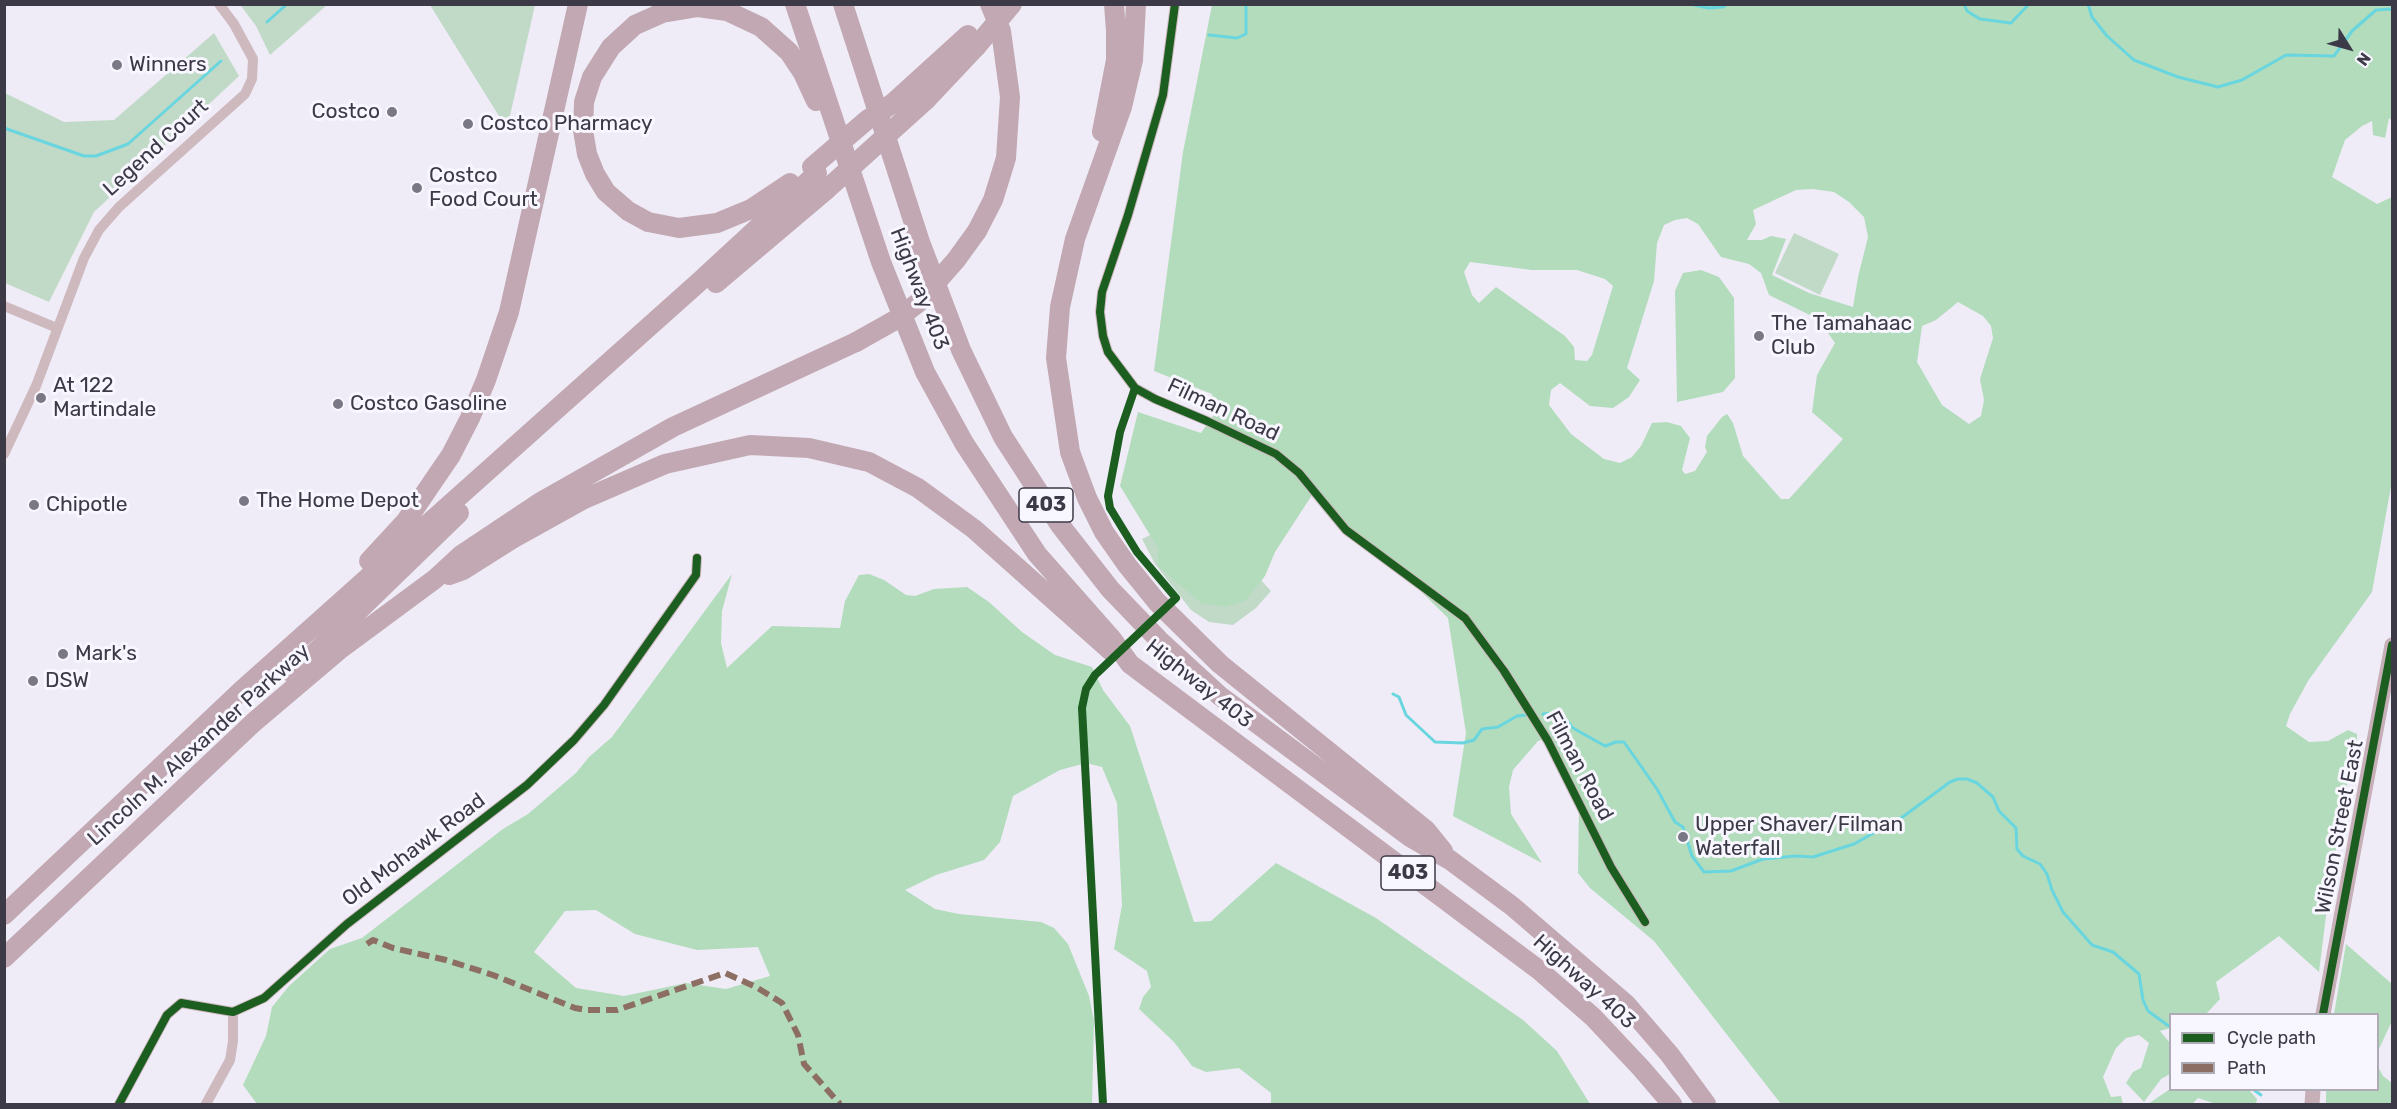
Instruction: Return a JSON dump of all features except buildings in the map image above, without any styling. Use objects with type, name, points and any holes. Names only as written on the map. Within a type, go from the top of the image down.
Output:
[{"type":"highway","name":"Highway 403","points":[[795,4],[881,262],[925,372],[959,433],[1037,554],[1112,639],[1130,664],[1539,970],[1593,1017],[1672,1104]]},
{"type":"highway","name":"Highway 403","points":[[843,4],[920,242],[961,350],[1003,437],[1060,525],[1110,589],[1159,640],[1220,696],[1410,837],[1450,860],[1512,906],[1626,1004],[1670,1055],[1706,1104]]},
{"type":"highway","points":[[435,579],[462,555],[539,503],[673,427],[856,342],[897,319],[919,302],[956,260],[977,231],[993,200],[1006,158],[1010,97],[1001,31],[990,4]]},
{"type":"highway","points":[[241,691],[818,177],[927,99],[1000,4]]},
{"type":"highway","points":[[254,722],[276,690],[482,491],[676,317],[818,177],[867,120],[892,104],[918,79],[972,41],[1012,4]]},
{"type":"highway","points":[[1086,205],[1116,60],[1114,4]]},
{"type":"highway","points":[[1136,4],[1133,60],[1122,107],[1075,239],[1060,307],[1056,358],[1070,452],[1087,498],[1104,532],[1157,602],[1220,664],[1426,830],[1450,860]]},
{"type":"highway","points":[[818,177],[717,223],[680,228],[648,222],[627,211],[606,192],[587,154],[583,130],[585,102],[592,77],[611,47],[635,25],[662,13],[698,7],[727,11],[761,27],[789,52],[803,73],[832,137],[847,160]]},
{"type":"highway","points":[[241,691],[367,564],[406,521],[451,455],[471,418],[509,312],[578,9]]},
{"type":"highway","points":[[435,579],[463,570],[512,539],[584,499],[665,464],[750,445],[809,448],[868,462],[918,488],[974,529],[1102,646],[1130,664]]},
{"type":"highway","name":"Lincoln M. Alexander Parkway","points":[[4,958],[254,722],[339,650],[435,579]]},
{"type":"highway","name":"Lincoln M. Alexander Parkway","points":[[4,915],[241,691]]},
{"type":"highway","points":[[4,896],[43,878]]},
{"type":"main road","name":"Wilson Street East","points":[[2323,1013],[2392,645]]},
{"type":"street","name":"Legend Court","points":[[4,454],[36,386],[84,258],[106,220],[245,94],[252,79],[253,59],[234,24],[219,4]]},
{"type":"street","name":"Filman Road","points":[[1175,4],[1163,95],[1128,215],[1102,292],[1100,312],[1102,336],[1108,352],[1135,388],[1276,454],[1299,473],[1346,530],[1465,618],[1503,671],[1548,741],[1611,867],[1646,922]]},
{"type":"street","points":[[4,306],[57,328]]},
{"type":"street","name":"Old Mohawk Road","points":[[233,1012],[264,998],[347,924],[527,785],[550,763],[604,705],[696,575],[697,558]]},
{"type":"street","points":[[119,1104],[167,1015],[181,1003],[233,1012],[233,1041],[230,1060],[206,1104]]},
{"type":"green space","points":[[243,4],[327,5],[270,55],[256,26],[241,6]]},
{"type":"green space","points":[[430,5],[535,5],[507,129],[502,121]]},
{"type":"green space","points":[[1212,5],[2392,5],[2392,121],[2389,118],[2385,138],[2373,135],[2372,121],[2345,140],[2332,177],[2377,204],[2392,197],[2392,481],[2372,592],[2308,681],[2286,726],[2309,742],[2328,741],[2348,730],[2357,734],[2357,751],[2350,768],[2330,884],[2319,972],[2279,936],[2216,982],[2220,999],[2207,1013],[2169,1013],[2169,1028],[2160,1031],[2169,1042],[2169,1075],[2161,1079],[2144,1102],[2126,1083],[2133,1072],[2141,1068],[2149,1043],[2139,1035],[2126,1038],[2116,1048],[2103,1077],[2111,1097],[2121,1096],[2123,1104],[1781,1104],[1654,941],[1590,888],[1578,873],[1579,804],[1549,737],[1538,741],[1513,770],[1509,787],[1511,814],[1542,863],[1453,816],[1466,733],[1448,618],[1391,562],[1342,530],[1314,492],[1275,552],[1265,576],[1246,600],[1225,607],[1201,603],[1158,566],[1158,548],[1120,486],[1138,412],[1201,433],[1216,412],[1212,394],[1154,371],[1183,152]],"holes":[[[1813,189],[1834,192],[1849,202],[1864,217],[1868,237],[1853,307],[1809,293],[1772,275],[1786,239],[1771,236],[1762,240],[1747,240],[1756,224],[1753,210],[1796,190]],[[1687,218],[1698,224],[1721,257],[1749,264],[1761,273],[1769,295],[1818,319],[1835,343],[1817,375],[1812,412],[1843,439],[1789,499],[1781,499],[1743,456],[1733,423],[1727,414],[1707,436],[1705,447],[1707,452],[1695,471],[1685,474],[1682,470],[1690,438],[1681,426],[1667,422],[1652,423],[1641,446],[1632,457],[1620,463],[1604,459],[1571,434],[1549,405],[1551,390],[1560,383],[1590,406],[1613,408],[1629,397],[1640,380],[1627,368],[1654,281],[1657,243],[1664,225]],[[1470,262],[1532,270],[1577,270],[1605,279],[1613,286],[1592,355],[1587,361],[1575,360],[1574,347],[1565,336],[1496,287],[1479,303],[1472,295],[1464,272]],[[1958,302],[1983,316],[1991,326],[1993,338],[1980,379],[1984,400],[1981,416],[1969,424],[1942,405],[1917,362],[1922,326],[1936,320]]]},
{"type":"green space","points":[[214,33],[239,76],[94,212],[49,302],[5,283],[5,93],[64,122],[114,120]]},
{"type":"green space","points":[[1794,233],[1839,254],[1820,295],[1775,273]]},
{"type":"green space","points":[[1701,270],[1719,277],[1734,298],[1735,378],[1723,392],[1677,402],[1675,291],[1683,273]]},
{"type":"green space","points":[[1156,532],[1248,566],[1271,591],[1256,608],[1233,625],[1209,622],[1191,610],[1155,564],[1142,539]]},
{"type":"green space","points":[[732,574],[722,611],[721,643],[727,668],[772,626],[840,628],[845,601],[859,575],[869,574],[884,580],[906,595],[915,596],[934,589],[967,587],[989,602],[1022,632],[1055,655],[1092,667],[1103,690],[1130,726],[1194,922],[1211,921],[1276,863],[1376,918],[1523,1020],[1557,1051],[1590,1104],[1271,1104],[1271,1093],[1239,1068],[1206,1072],[1192,1066],[1174,1042],[1139,1009],[1143,997],[1151,987],[1147,971],[1114,949],[1122,905],[1117,803],[1102,767],[1086,763],[1060,770],[1013,796],[1000,842],[984,860],[936,875],[905,890],[935,909],[959,914],[1041,922],[1054,928],[1068,944],[1089,996],[1094,1021],[1092,1104],[257,1104],[243,1085],[266,1036],[272,1007],[289,986],[330,949],[362,938],[503,829],[528,814],[576,773],[589,757],[612,737]],"holes":[[[596,910],[635,934],[697,950],[758,947],[770,976],[726,989],[686,983],[624,996],[576,988],[534,952],[565,911]]]},
{"type":"green space","points":[[2346,944],[2392,984],[2392,1021],[2379,1049],[2379,1013],[2334,1013]]},
{"type":"green space","points":[[2379,1069],[2383,1076],[2392,1083],[2392,1104],[2326,1104],[2326,1091],[2379,1091]]},
{"type":"green space","points":[[2169,1090],[2250,1091],[2257,1099],[2256,1104],[2216,1104],[2198,1098],[2192,1104],[2148,1104]]},
{"type":"waterway","points":[[267,22],[287,4]]},
{"type":"waterway","points":[[1209,35],[1237,38],[1246,34],[1246,4]]},
{"type":"waterway","points":[[1690,4],[1708,8],[1723,7],[1727,4]]},
{"type":"waterway","points":[[1964,4],[1967,11],[1980,19],[2011,23],[2029,4]]},
{"type":"waterway","points":[[2088,4],[2092,17],[2107,36],[2134,60],[2178,77],[2218,87],[2242,80],[2286,55],[2334,56],[2352,31],[2376,10],[2392,9]]},
{"type":"waterway","points":[[4,128],[84,156],[96,156],[128,144],[221,61]]},
{"type":"waterway","points":[[1393,694],[1399,697],[1406,715],[1435,742],[1463,743],[1474,740],[1482,729],[1498,727],[1517,716],[1526,715]]},
{"type":"waterway","points":[[1543,714],[1554,713],[1564,718],[1573,728],[1605,746],[1624,742],[1657,789],[1675,822],[1683,827],[1692,856],[1704,872],[1731,871],[1763,859],[1813,857],[1854,844],[1904,816],[1950,782],[1967,779],[1977,783],[1993,797],[1999,811],[2016,828],[2017,849],[2023,856],[2040,864],[2047,874],[2063,912],[2092,945],[2113,952],[2139,974],[2143,1000],[2148,1011],[2169,1026]]},
{"type":"waterway","points":[[2255,1091],[2261,1095]]},
{"type":"marked path","points":[[367,944],[373,940],[393,948],[446,960],[493,975],[575,1008],[587,1010],[617,1010],[725,973],[756,987],[782,1003],[798,1035],[804,1064],[840,1104]]},
{"type":"cycle path","points":[[1175,4],[1163,95],[1128,215],[1102,292],[1100,312],[1108,352],[1135,388],[1276,454],[1299,473],[1346,530],[1465,618],[1504,671],[1548,741],[1611,867],[1645,922]]},
{"type":"cycle path","points":[[1103,1104],[1082,708],[1086,689],[1095,675],[1176,598],[1137,552],[1110,508],[1108,496],[1120,432],[1135,388]]},
{"type":"cycle path","points":[[119,1104],[167,1015],[181,1003],[233,1012],[264,998],[347,924],[527,785],[574,740],[604,705],[696,575],[697,558]]},
{"type":"cycle path","points":[[2323,1013],[2392,645]]},
{"type":"place","name":"Winners","points":[[117,65]]},
{"type":"place","name":"Costco","points":[[392,112]]},
{"type":"place","name":"Costco Pharmacy","points":[[468,124]]},
{"type":"place","name":"Costco Food Court","points":[[417,188]]},
{"type":"place","name":"The Tamahaac Club","points":[[1759,336]]},
{"type":"place","name":"At 122 Martindale","points":[[41,398]]},
{"type":"place","name":"Costco Gasoline","points":[[338,404]]},
{"type":"place","name":"The Home Depot","points":[[244,501]]},
{"type":"place","name":"Chipotle","points":[[34,505]]},
{"type":"place","name":"Mark's","points":[[63,654]]},
{"type":"place","name":"DSW","points":[[33,681]]},
{"type":"place","name":"Upper Shaver/Filman Waterfall","points":[[1683,837]]}]
